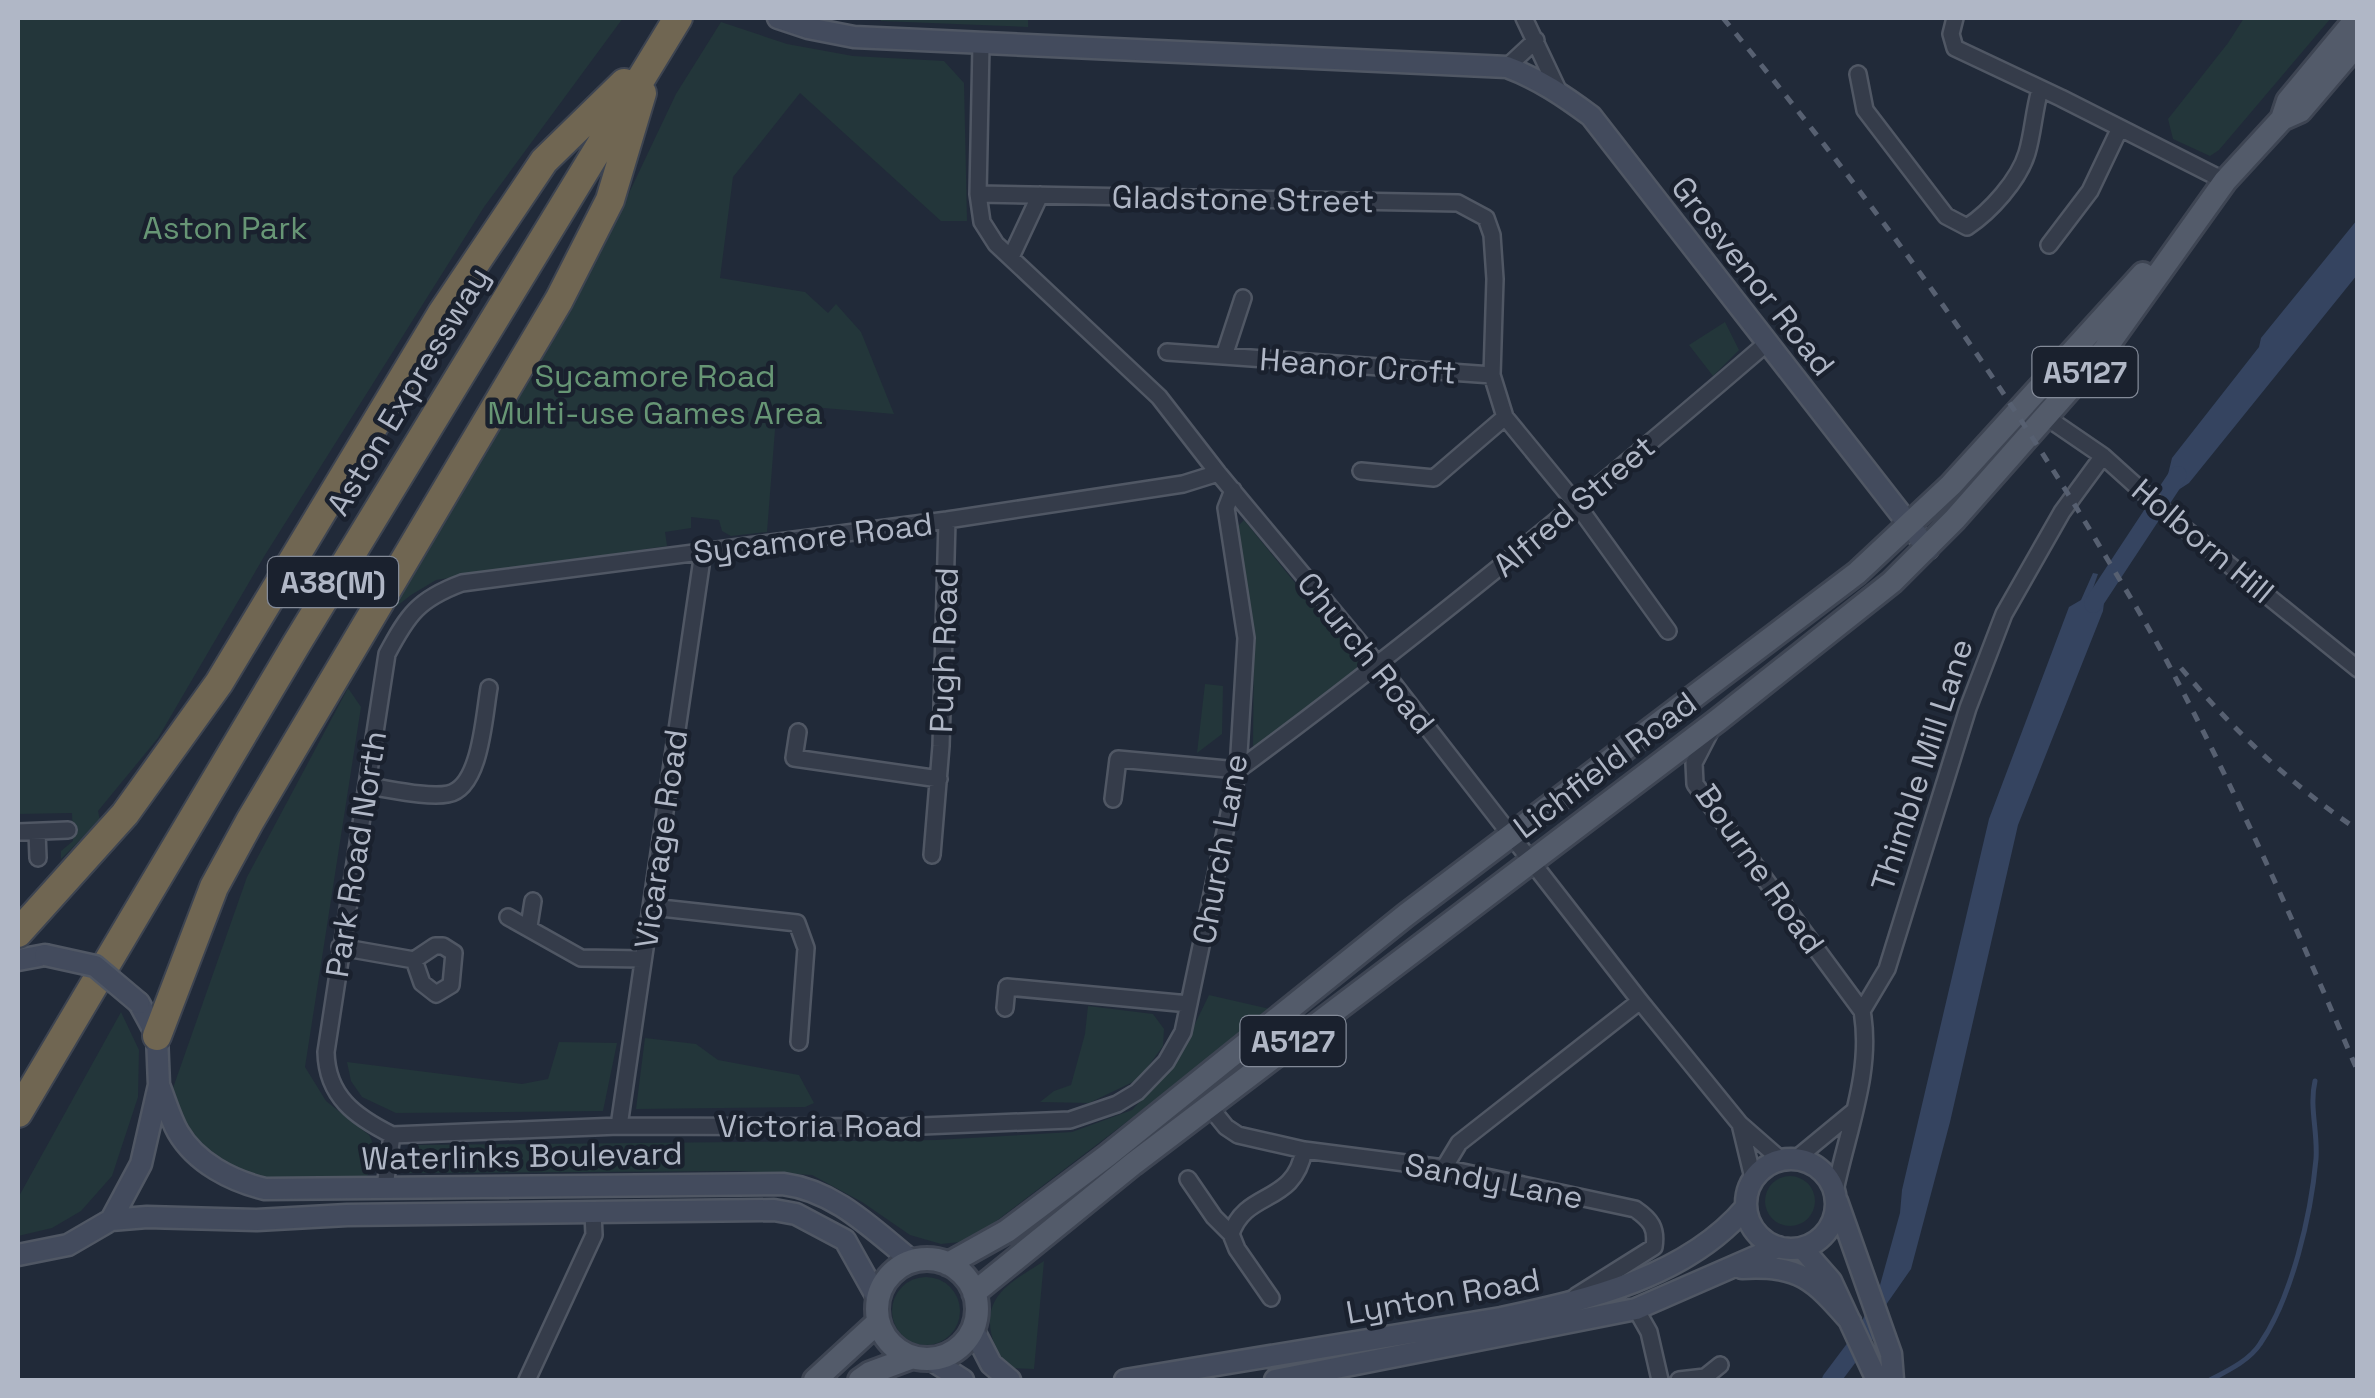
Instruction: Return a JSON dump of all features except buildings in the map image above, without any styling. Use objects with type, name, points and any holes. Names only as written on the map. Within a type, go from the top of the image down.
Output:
[{"type":"highway","name":"Aston Expressway","points":[[18,1113],[296,643],[678,18]]},
{"type":"highway","points":[[18,934],[125,814],[219,683],[442,313],[544,161],[654,54]]},
{"type":"highway","points":[[157,1036],[214,886],[558,300],[610,200],[654,54]]},
{"type":"main road","points":[[778,18],[854,37],[1507,68],[1559,92]]},
{"type":"main road","name":"Lichfield Road","points":[[2282,119],[2288,100],[2358,18]]},
{"type":"main road","name":"Lichfield Road","points":[[948,1264],[1007,1231],[1108,1155],[1294,1002],[1807,614],[1908,526],[1970,465],[2282,119],[2300,110],[2358,43]]},
{"type":"main road","name":"Grosvenor Road","points":[[1559,92],[1591,116],[1928,548]]},
{"type":"main road","name":"Lichfield Road","points":[[974,1293],[1209,1106],[1718,720],[1892,582],[1928,548],[2105,349],[2200,212]]},
{"type":"main road","points":[[18,960],[45,954],[80,960],[95,966],[139,1003],[157,1036],[160,1085],[141,1164],[111,1220],[68,1244],[18,1255]]},
{"type":"main road","name":"Waterlinks Boulevard","points":[[160,1085],[178,1133],[222,1174],[265,1189],[803,1186],[863,1218],[912,1261]]},
{"type":"main road","points":[[1836,1195],[1832,1224],[1814,1243],[1802,1248],[1778,1248],[1756,1232],[1746,1207],[1753,1178],[1760,1170],[1788,1159],[1821,1169],[1836,1195],[1891,1354],[1882,1378]]},
{"type":"main road","name":"Lynton Road","points":[[1124,1380],[1560,1306],[1646,1278],[1718,1237],[1746,1207]]},
{"type":"main road","name":"Waterlinks Boulevard","points":[[111,1220],[774,1210],[796,1214],[845,1240],[878,1310]]},
{"type":"main road","name":"Lynton Road","points":[[1275,1380],[1322,1377],[1636,1309],[1778,1248]]},
{"type":"main road","points":[[1802,1248],[1831,1281],[1882,1378]]},
{"type":"main road","points":[[815,1380],[878,1310],[890,1275],[912,1261],[936,1260],[964,1276],[974,1293],[977,1311],[973,1329],[956,1350],[870,1373],[860,1380]]},
{"type":"main road","name":"Lynton Road","points":[[1709,1276],[1729,1269],[1766,1267],[1800,1274],[1818,1285],[1850,1321]]},
{"type":"main road","points":[[878,1310],[891,1344],[963,1380]]},
{"type":"main road","points":[[973,1329],[991,1364],[1010,1380]]},
{"type":"street","name":"Grosvenor Road","points":[[1524,18],[1559,92]]},
{"type":"street","points":[[1955,18],[1950,34],[1955,48],[2225,182]]},
{"type":"street","points":[[1507,68],[1536,40]]},
{"type":"street","points":[[981,44],[978,194],[982,222],[996,244],[1160,396],[1218,473]]},
{"type":"street","points":[[1858,74],[1866,110],[1946,216],[1966,226],[1979,218],[2006,188],[2026,156],[2040,90]]},
{"type":"street","points":[[2049,245],[2090,191],[2120,128]]},
{"type":"street","name":"Gladstone Street","points":[[978,194],[1458,203],[1486,218],[1492,235],[1492,375]]},
{"type":"street","points":[[1010,257],[1040,195]]},
{"type":"street","name":"Heanor Croft","points":[[1224,356],[1243,298]]},
{"type":"street","name":"Alfred Street","points":[[1238,770],[1377,666],[1578,506],[1767,343]]},
{"type":"street","name":"Heanor Croft","points":[[1166,352],[1492,375]]},
{"type":"street","points":[[1492,375],[1505,417],[1578,506],[1668,631]]},
{"type":"street","points":[[1361,472],[1434,478],[1505,417]]},
{"type":"street","name":"Holborn Hill","points":[[2046,417],[2103,456],[2174,520],[2358,669]]},
{"type":"street","name":"Thimble Mill Lane","points":[[1862,1011],[1888,969],[1968,708],[2004,614],[2062,512],[2103,456]]},
{"type":"street","name":"Church Road","points":[[1218,473],[1377,666],[1530,864]]},
{"type":"street","name":"Sycamore Road","points":[[413,609],[435,593],[462,583],[947,520],[1183,484],[1218,473]]},
{"type":"street","name":"Church Lane","points":[[1189,1004],[1238,770],[1246,638],[1226,508],[1233,490]]},
{"type":"street","name":"Pugh Road","points":[[932,854],[939,780],[947,520]]},
{"type":"street","name":"Vicarage Road","points":[[619,1126],[703,552]]},
{"type":"street","name":"Park Road North","points":[[392,1135],[360,1119],[342,1101],[327,1069],[326,1052],[388,654],[413,609]]},
{"type":"street","points":[[368,786],[446,795],[460,790],[477,760],[488,688]]},
{"type":"street","name":"Bourne Road","points":[[1718,720],[1694,763],[1695,784],[1862,1011]]},
{"type":"street","name":"Pugh Road","points":[[798,732],[794,758],[939,780]]},
{"type":"street","points":[[1114,799],[1118,759],[1238,770]]},
{"type":"street","points":[[18,832],[68,830]]},
{"type":"street","points":[[36,832],[38,858]]},
{"type":"street","points":[[1530,864],[1740,1124],[1788,1159],[1854,1111]]},
{"type":"street","points":[[529,926],[534,901]]},
{"type":"street","points":[[652,907],[797,923],[806,948],[799,1042]]},
{"type":"street","points":[[508,917],[581,958],[643,959]]},
{"type":"street","points":[[340,947],[414,960]]},
{"type":"street","points":[[1005,1008],[1007,986],[1189,1004]]},
{"type":"street","points":[[1444,1168],[1459,1143],[1640,1001]]},
{"type":"street","name":"Victoria Road","points":[[392,1135],[619,1126],[882,1127],[1070,1120],[1117,1104],[1152,1079],[1183,1032],[1189,1004]]},
{"type":"street","points":[[1836,1195],[1867,1038],[1862,1011]]},
{"type":"street","name":"Sandy Lane","points":[[1209,1106],[1238,1135],[1304,1150],[1444,1168],[1625,1207],[1650,1218],[1656,1234],[1654,1247],[1560,1306]]},
{"type":"street","points":[[1740,1124],[1753,1178]]},
{"type":"street","points":[[386,1187],[392,1135]]},
{"type":"street","points":[[1231,1234],[1237,1216],[1291,1182],[1301,1168],[1304,1150]]},
{"type":"street","points":[[1188,1179],[1231,1234],[1271,1298]]},
{"type":"street","points":[[527,1380],[594,1235],[594,1213]]},
{"type":"street","points":[[1636,1309],[1650,1332],[1660,1380]]},
{"type":"street","points":[[1679,1380],[1705,1378],[1720,1365]]},
{"type":"green space","name":"Aston Park","points":[[18,18],[623,18],[484,207],[265,555],[158,738],[98,811],[100,820],[61,859],[61,851],[73,841],[72,813],[18,814]]},
{"type":"green space","points":[[1028,18],[1028,27],[881,21]]},
{"type":"green space","points":[[2244,18],[2331,18],[2210,156],[2173,139],[2168,119]]},
{"type":"green space","name":"Sycamore Road Multi-use Games Area","points":[[721,22],[787,44],[853,56],[944,61],[964,83],[967,221],[941,221],[800,93],[733,177],[720,278],[805,292],[828,313],[836,304],[861,332],[894,414],[777,404],[767,532],[731,536],[722,531],[719,520],[691,517],[691,528],[665,532],[667,546],[436,580],[388,613],[619,214],[676,94]]},
{"type":"green space","points":[[1725,322],[1739,350],[1713,376],[1689,345]]},
{"type":"green space","points":[[1244,520],[1363,667],[1260,748],[1253,746],[1254,634],[1238,526]]},
{"type":"green space","points":[[1205,684],[1223,686],[1222,734],[1197,753]]},
{"type":"green space","points":[[348,688],[361,707],[305,1067],[326,1101],[369,1135],[374,1158],[365,1179],[262,1179],[232,1168],[189,1133],[173,1088],[247,877]]},
{"type":"green space","points":[[1209,995],[1274,1010],[970,1241],[941,1244],[910,1235],[862,1202],[812,1175],[739,1171],[407,1173],[401,1154],[418,1145],[936,1140],[1072,1132],[1132,1110],[1176,1063]]},
{"type":"green space","points":[[1088,1006],[1153,1014],[1164,1029],[1163,1046],[1139,1079],[1089,1103],[1040,1102],[1071,1085]]},
{"type":"green space","points":[[121,1012],[139,1050],[138,1097],[112,1176],[81,1211],[52,1228],[18,1236],[18,1198]]},
{"type":"green space","points":[[645,1038],[696,1044],[718,1060],[799,1075],[814,1103],[805,1107],[636,1109]]},
{"type":"green space","points":[[559,1042],[617,1043],[603,1111],[396,1113],[362,1097],[351,1081],[347,1062],[522,1084],[548,1079]]},
{"type":"green space","points":[[1790,1176],[1808,1183],[1815,1201],[1808,1219],[1790,1226],[1772,1219],[1765,1201],[1772,1183]]},
{"type":"green space","points":[[1044,1261],[1034,1369],[1009,1368],[990,1329],[992,1308],[1008,1285]]},
{"type":"green space","points":[[926,1277],[939,1279],[950,1287],[958,1298],[958,1324],[950,1335],[939,1343],[926,1345],[913,1343],[902,1335],[894,1324],[892,1311],[894,1298],[902,1287],[913,1279]]},
{"type":"water","points":[[2357,220],[2357,275],[2189,483],[2169,496],[2164,491],[2172,458],[2259,347],[2261,338]]},
{"type":"water","points":[[2093,573],[2098,574],[2091,594],[2106,585],[2103,611],[2018,825],[1950,1122],[1911,1269],[1867,1332],[1900,1213],[1902,1190],[1989,819],[2069,607],[2081,600]]},
{"type":"waterway","points":[[2093,604],[2178,475]]},
{"type":"waterway","points":[[2210,1380],[2250,1356],[2282,1303],[2305,1230],[2313,1181],[2315,1081]]},
{"type":"waterway","points":[[1831,1380],[1867,1332],[1877,1310]]},
{"type":"railway","points":[[1723,18],[1917,269],[2008,400],[2093,535],[2164,655],[2223,771],[2358,1072]]},
{"type":"railway","points":[[2181,668],[2264,755],[2358,830]]}]
